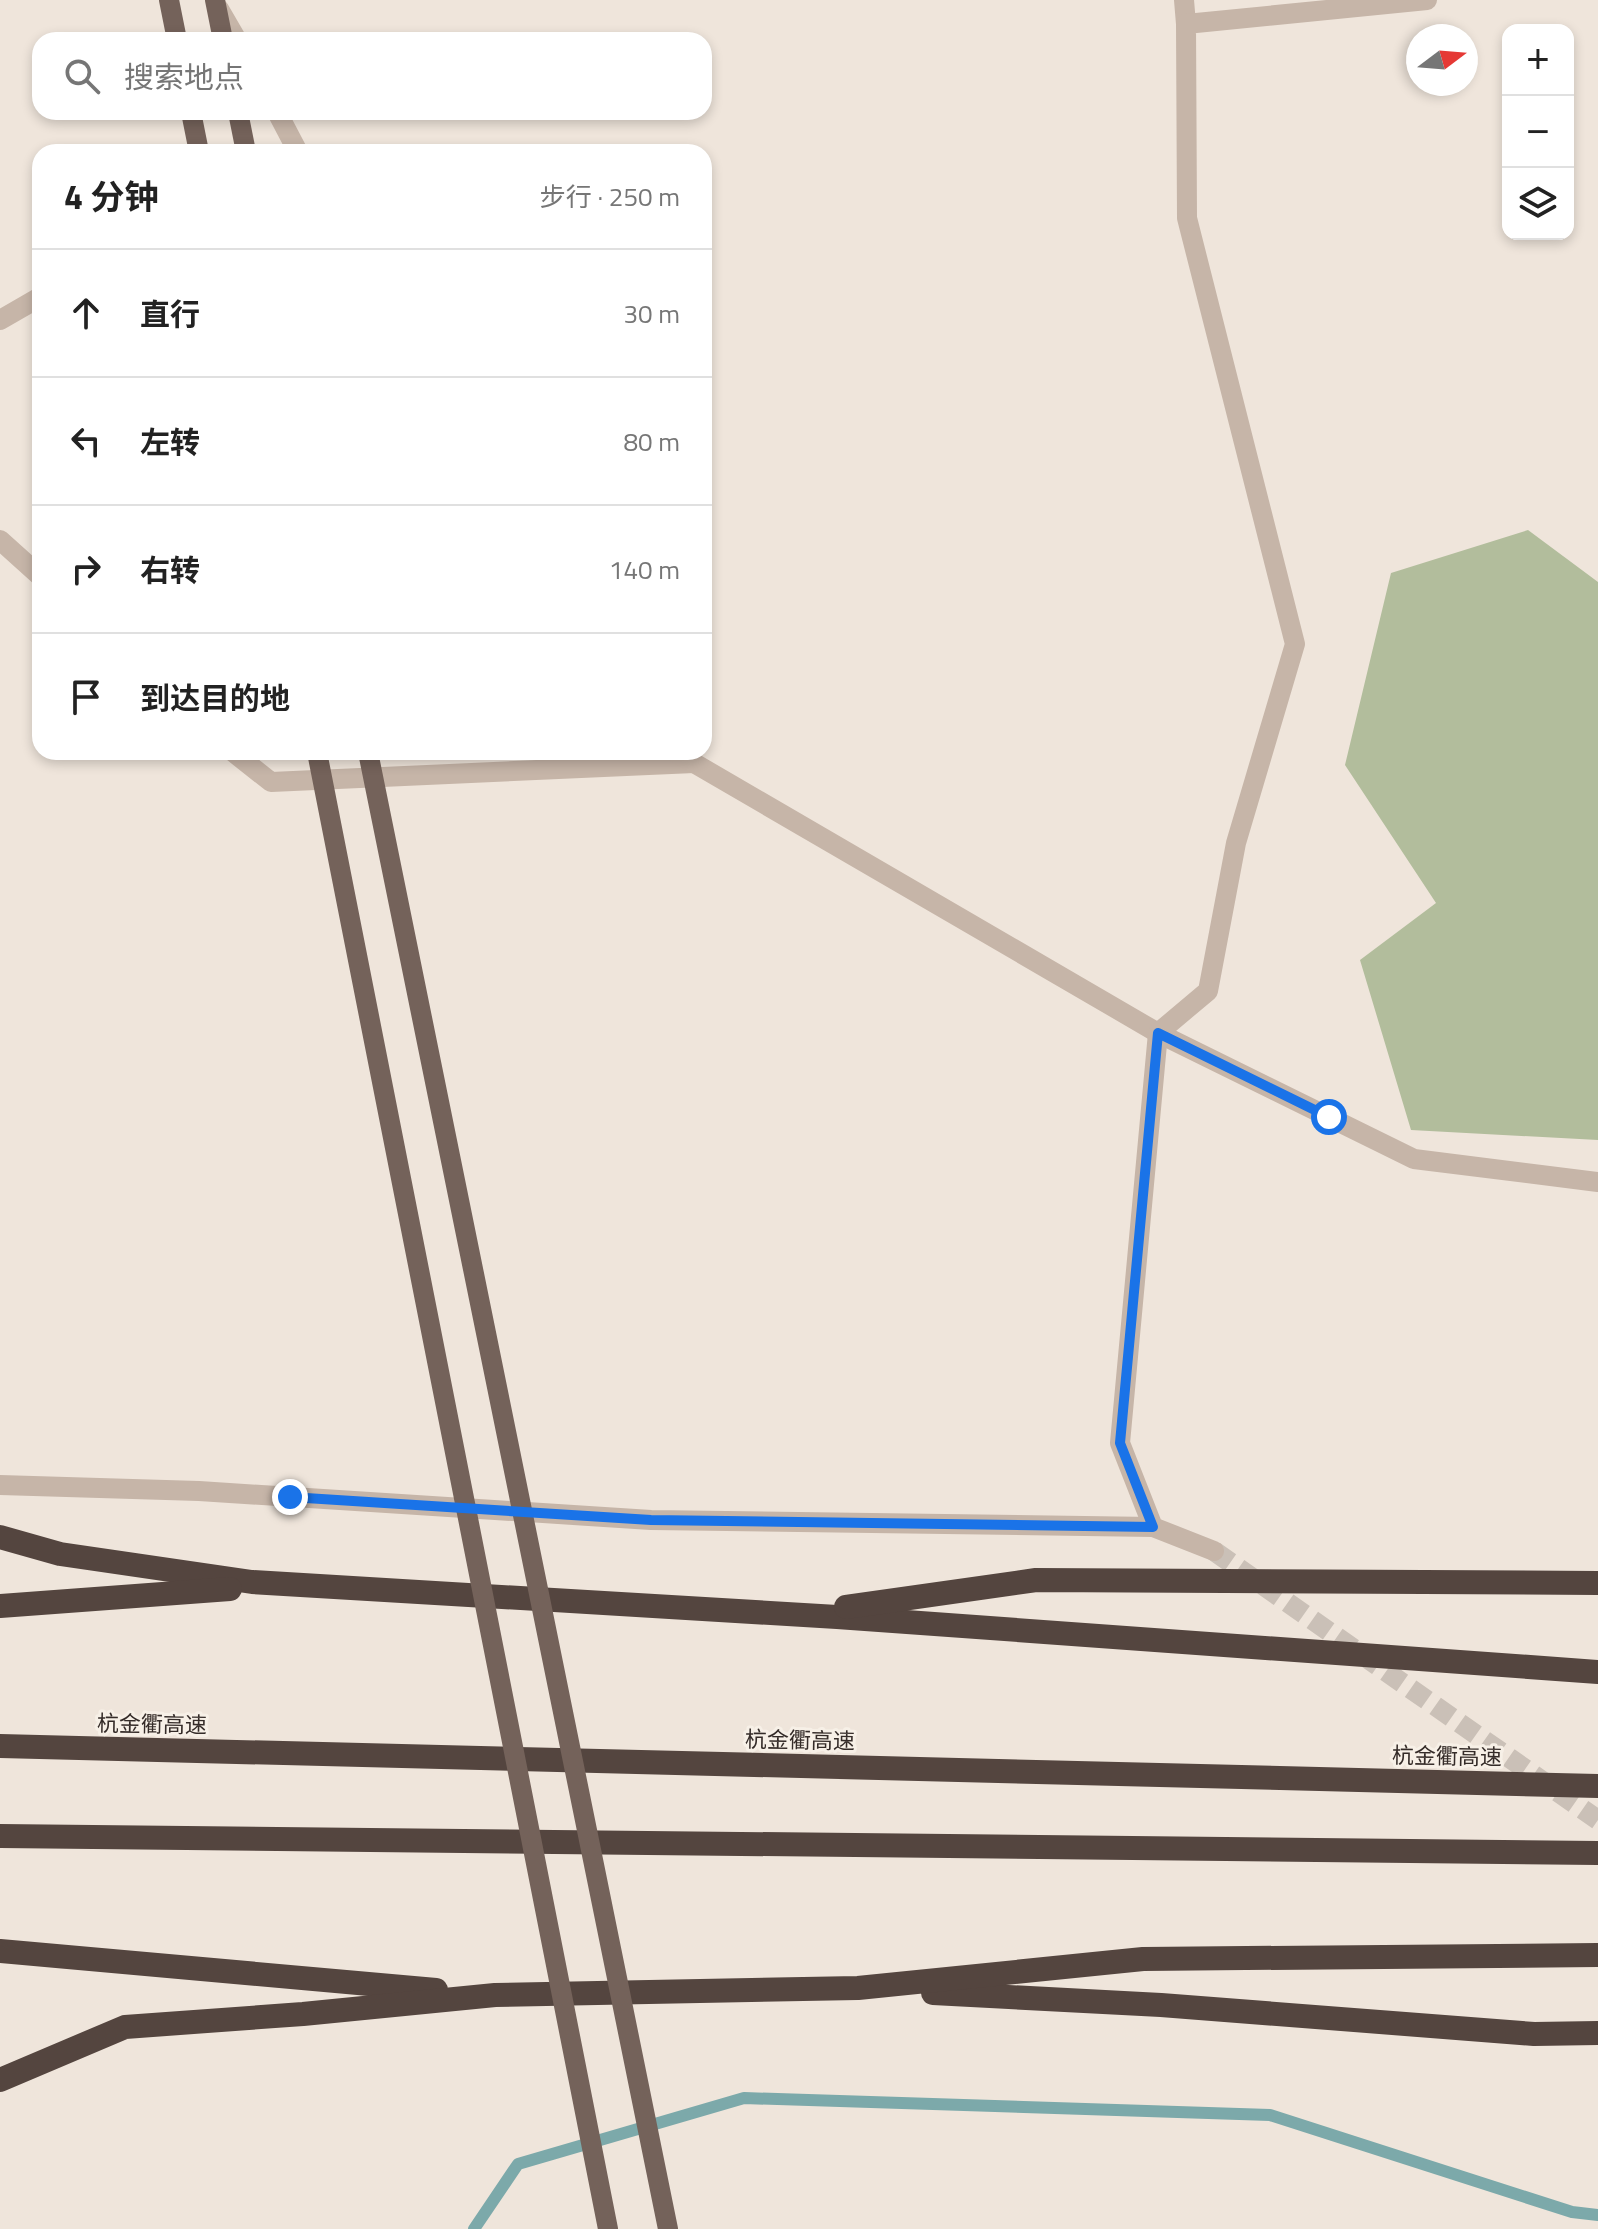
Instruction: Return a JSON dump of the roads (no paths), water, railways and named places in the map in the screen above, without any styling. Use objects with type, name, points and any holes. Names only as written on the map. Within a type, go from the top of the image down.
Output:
[{"type":"highway","points":[[0,1537],[60,1554],[252,1582],[1261,1646],[1598,1672]]},
{"type":"highway","points":[[796,1615],[1036,1580],[1598,1583]]},
{"type":"highway","points":[[0,1606],[296,1585]]},
{"type":"highway","name":"杭金衢高速","points":[[0,1746],[1598,1786]]},
{"type":"highway","points":[[0,1836],[1598,1853]]},
{"type":"highway","points":[[0,1951],[495,1995]]},
{"type":"highway","points":[[858,1988],[1143,1959],[1598,1955]]},
{"type":"highway","points":[[0,2080],[125,2027],[495,1995],[858,1988],[1176,2006],[1534,2034],[1598,2033]]},
{"type":"main road","points":[[169,0],[175,32]]},
{"type":"main road","points":[[216,2],[222,32]]},
{"type":"main road","points":[[193,120],[197,144]]},
{"type":"main road","points":[[240,120],[244,144]]},
{"type":"main road","points":[[319,760],[608,2229]]},
{"type":"main road","points":[[370,760],[668,2229]]},
{"type":"street","points":[[1153,1527],[1120,1443],[1158,1033],[1208,991],[1236,843],[1295,644],[1187,218],[1184,0]]},
{"type":"street","points":[[1186,24],[1427,0]]},
{"type":"street","points":[[216,2],[233,32]]},
{"type":"street","points":[[281,120],[294,144]]},
{"type":"street","points":[[0,320],[32,302]]},
{"type":"street","points":[[0,540],[32,569]]},
{"type":"street","points":[[243,760],[271,782],[694,763]]},
{"type":"street","points":[[689,760],[1158,1033],[1414,1159],[1598,1182]]},
{"type":"street","points":[[0,1485],[199,1491],[651,1520],[1153,1527],[1214,1551]]},
{"type":"waterway","points":[[474,2229],[518,2164],[744,2098],[1270,2115],[1572,2212],[1598,2215]]},
{"type":"tunnel","points":[[1214,1551],[1598,1820]]}]
